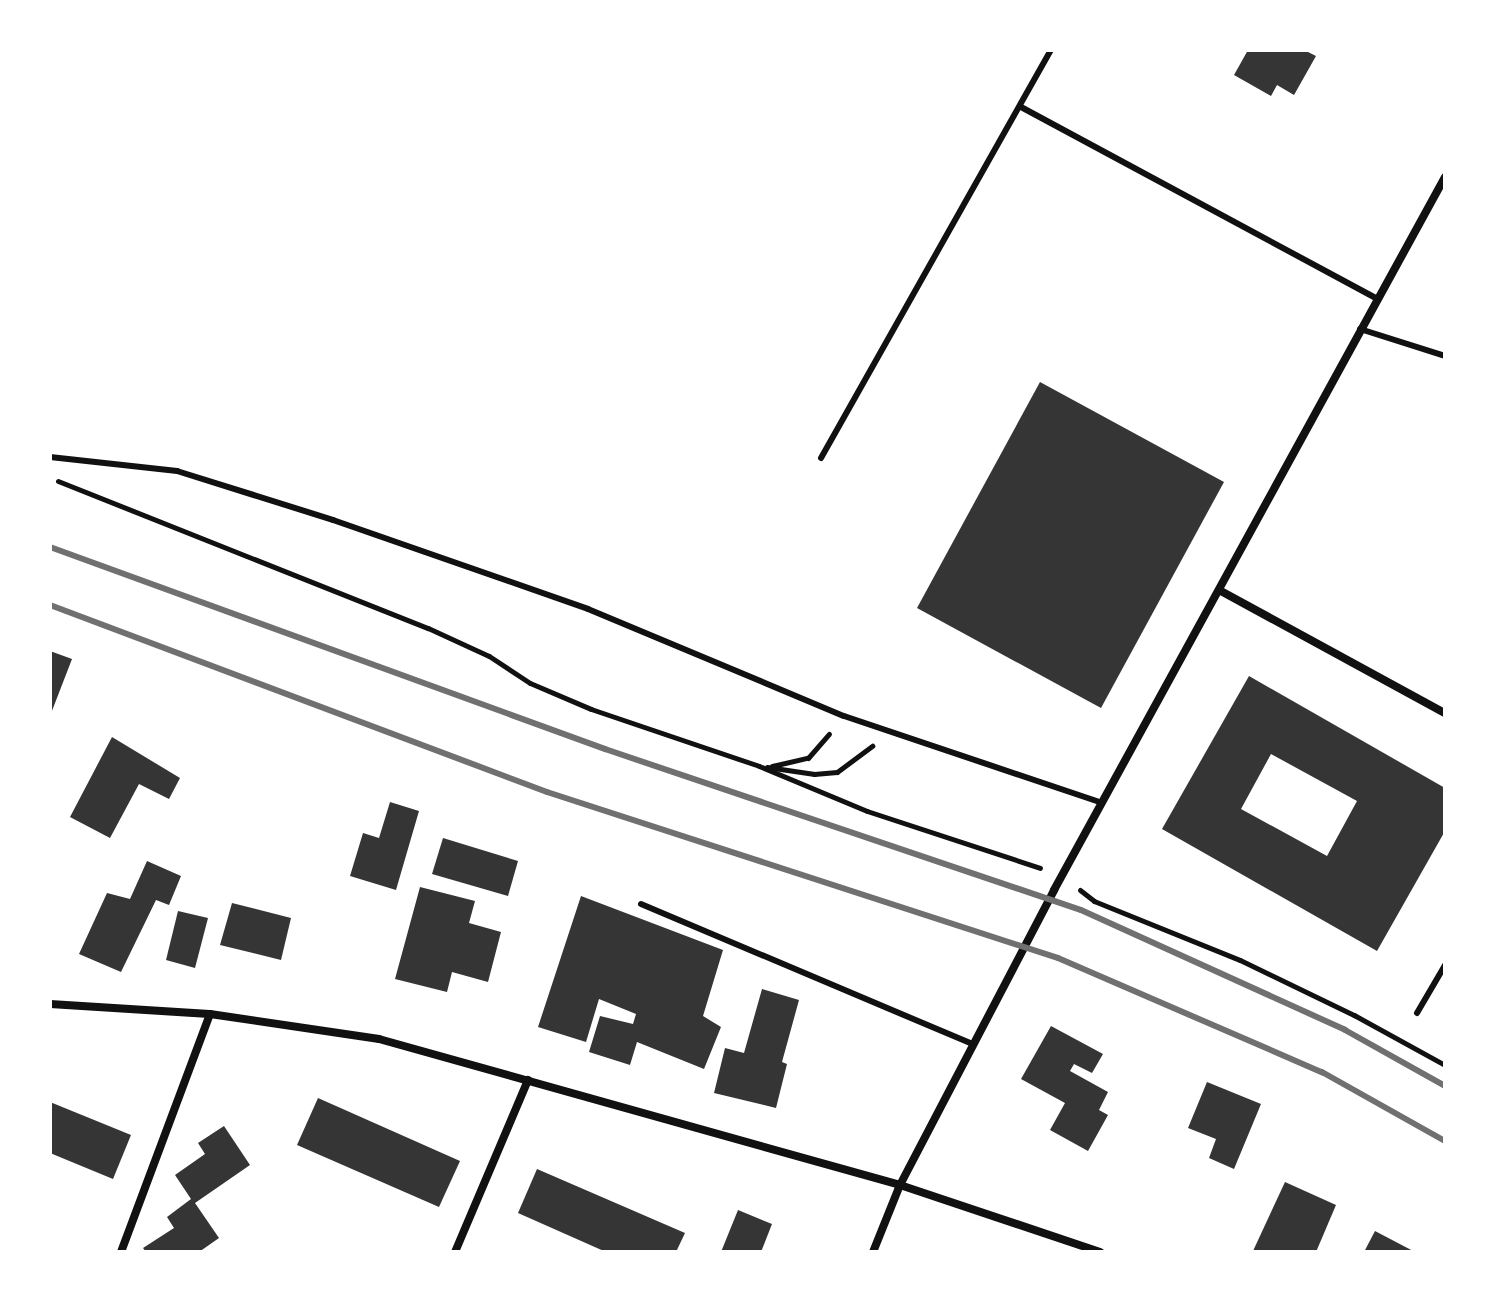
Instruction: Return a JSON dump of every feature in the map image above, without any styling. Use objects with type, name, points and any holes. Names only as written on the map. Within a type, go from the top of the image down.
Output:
[{"type":"street","points":[[873,1252],[900,1185],[1062,875],[1445,177]]},
{"type":"street","points":[[1219,590],[1445,713]]},
{"type":"street","points":[[50,1004],[210,1014],[379,1039],[900,1185],[1100,1252]]},
{"type":"street","points":[[121,1252],[210,1014]]},
{"type":"street","points":[[455,1252],[528,1080]]},
{"type":"lane","points":[[821,458],[1051,50]]},
{"type":"lane","points":[[1021,107],[1378,299]]},
{"type":"lane","points":[[1360,329],[1445,356]]},
{"type":"lane","points":[[50,457],[177,471],[333,520],[588,609],[844,716],[1102,803]]},
{"type":"lane","points":[[641,904],[947,1030],[973,1044]]},
{"type":"lane","points":[[1417,1013],[1445,965]]},
{"type":"path","points":[[50,477],[145,519],[428,628],[489,656],[530,683],[591,709],[759,766],[867,811],[1062,875],[1094,901],[1240,960],[1354,1015],[1445,1065]]},
{"type":"path","points":[[759,766],[790,765],[808,758],[844,716]]},
{"type":"path","points":[[759,766],[814,774],[837,772],[857,761],[889,731]]},
{"type":"building","points":[[1248,50],[1304,50],[1316,56],[1294,95],[1277,85],[1271,96],[1234,75]]},
{"type":"building","points":[[1040,382],[1224,482],[1101,708],[917,608]]},
{"type":"building","points":[[50,651],[72,659],[50,716]]},
{"type":"building","points":[[1249,676],[1445,788],[1445,831],[1377,951],[1162,829]],"holes":[[[1271,754],[1357,801],[1327,856],[1241,809]]]},
{"type":"building","points":[[112,737],[180,778],[169,799],[139,784],[110,838],[70,817]]},
{"type":"building","points":[[390,802],[419,811],[396,890],[350,876],[363,833],[379,838]]},
{"type":"building","points":[[443,838],[518,861],[508,896],[432,874]]},
{"type":"building","points":[[147,861],[181,876],[169,905],[156,900],[121,972],[79,954],[107,893],[130,899]]},
{"type":"building","points":[[420,887],[475,901],[469,923],[501,932],[488,982],[452,972],[447,992],[395,979]]},
{"type":"building","points":[[581,896],[723,950],[703,1016],[721,1027],[704,1069],[637,1042],[630,1065],[589,1052],[600,1016],[633,1024],[636,1014],[599,999],[586,1042],[538,1027]]},
{"type":"building","points":[[232,903],[291,918],[281,960],[220,945]]},
{"type":"building","points":[[178,911],[208,918],[195,968],[166,960]]},
{"type":"building","points":[[762,989],[799,1000],[782,1062],[787,1064],[776,1108],[714,1093],[725,1048],[744,1053]]},
{"type":"building","points":[[1051,1026],[1103,1054],[1092,1073],[1074,1064],[1070,1071],[1108,1092],[1099,1110],[1108,1115],[1088,1151],[1050,1130],[1065,1103],[1021,1079]]},
{"type":"building","points":[[1207,1082],[1261,1104],[1234,1169],[1209,1158],[1216,1139],[1188,1128]]},
{"type":"building","points":[[318,1098],[460,1161],[439,1207],[297,1145]]},
{"type":"building","points":[[50,1102],[131,1135],[113,1179],[50,1153]]},
{"type":"building","points":[[224,1126],[250,1165],[195,1203],[219,1238],[199,1252],[146,1252],[143,1248],[174,1228],[167,1217],[191,1199],[175,1175],[205,1154],[198,1143]]},
{"type":"building","points":[[537,1169],[685,1233],[676,1252],[606,1252],[518,1213]]},
{"type":"building","points":[[1285,1182],[1336,1205],[1316,1252],[1253,1251]]},
{"type":"building","points":[[738,1210],[772,1224],[761,1252],[721,1252]]},
{"type":"building","points":[[1375,1231],[1415,1252],[1364,1252]]},
{"type":"railway","points":[[50,547],[605,749],[1081,910],[1345,1030],[1445,1086]]},
{"type":"railway","points":[[50,605],[547,792],[1058,958],[1322,1072],[1445,1141]]}]
